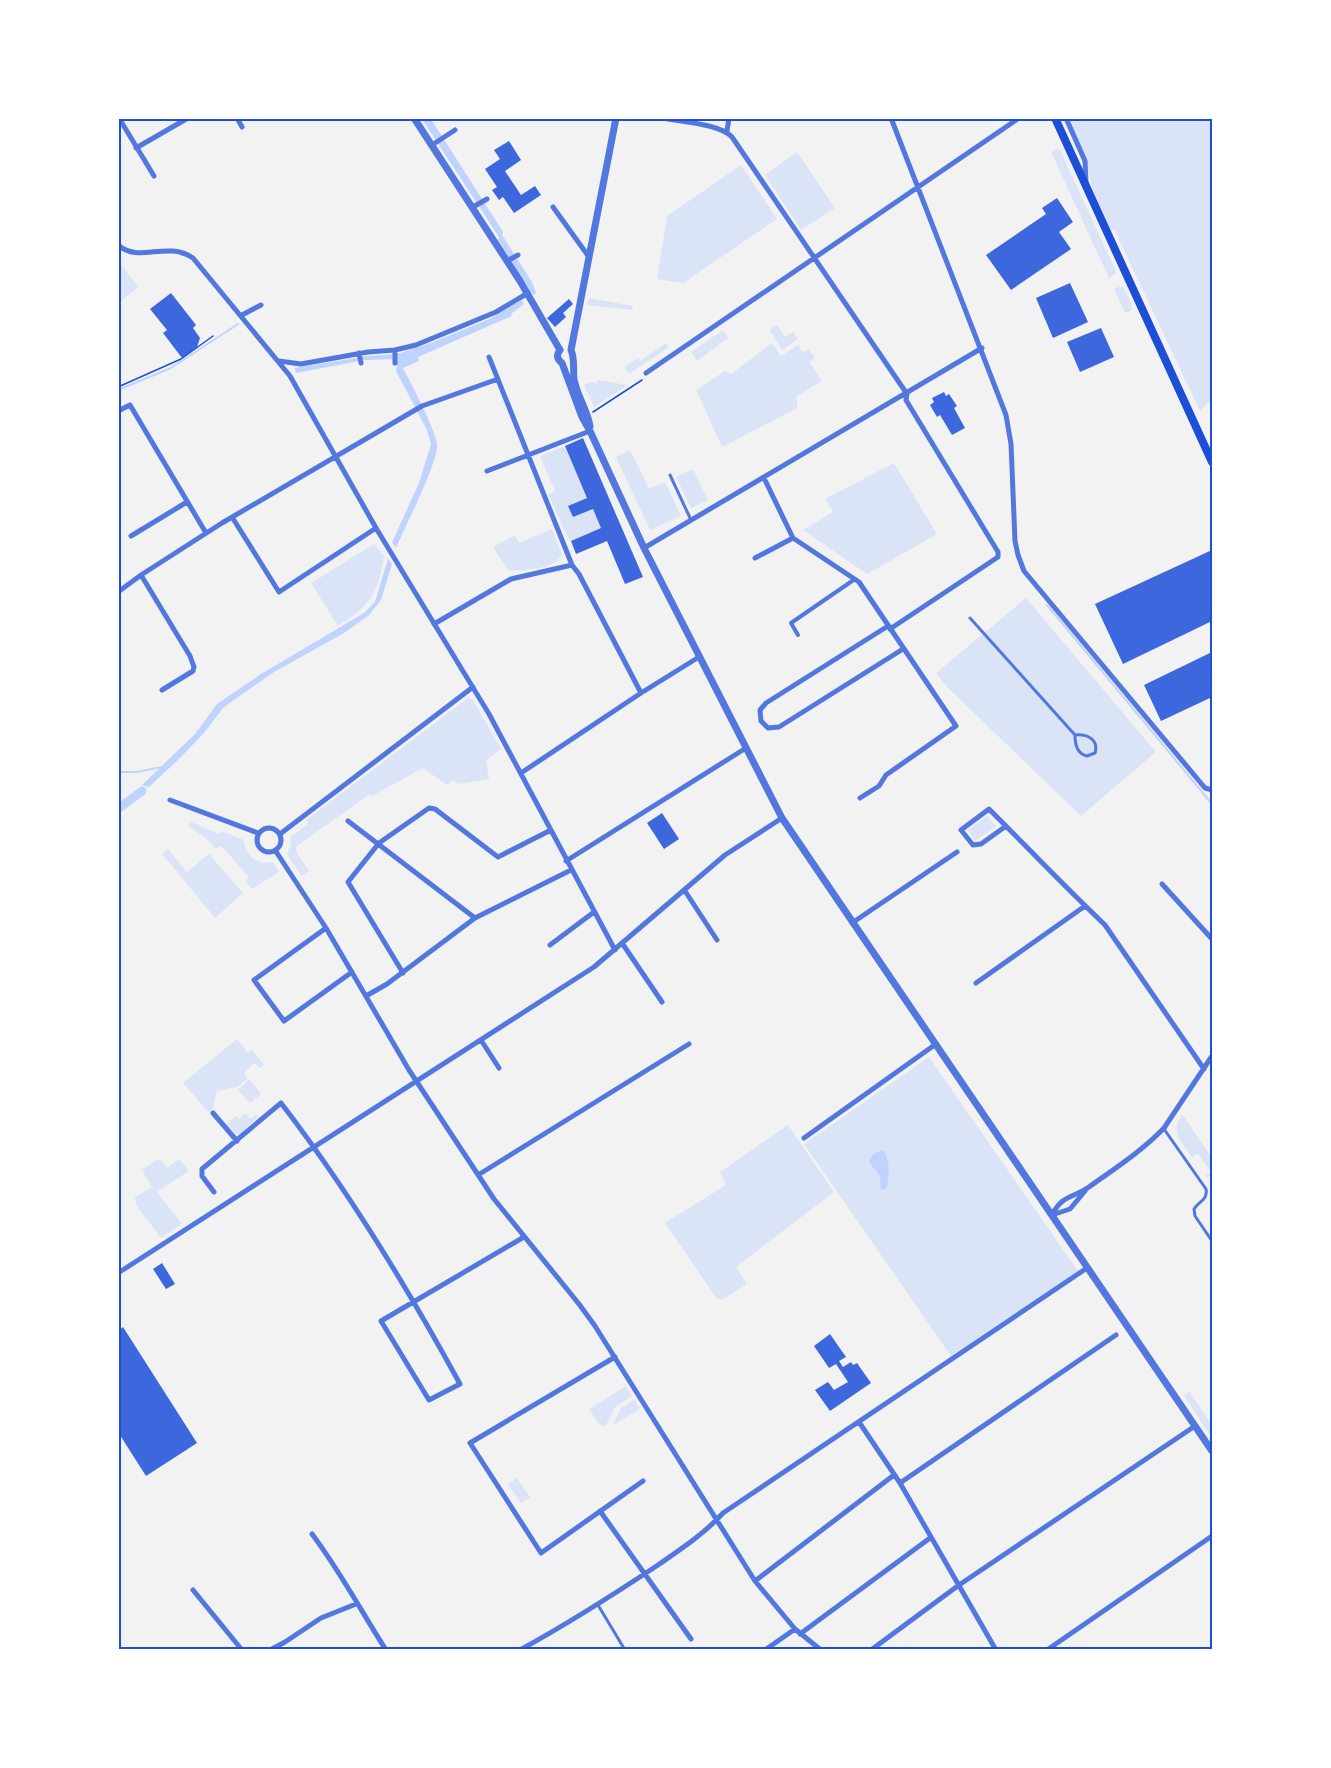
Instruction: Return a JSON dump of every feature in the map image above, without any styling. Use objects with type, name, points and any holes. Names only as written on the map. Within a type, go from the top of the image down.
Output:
[{"type":"main road","points":[[1055,118],[1212,462]]},
{"type":"street","points":[[119,118],[154,176]]},
{"type":"street","points":[[136,148],[188,118]]},
{"type":"street","points":[[237,118],[242,127]]},
{"type":"street","points":[[414,118],[434,144],[528,293],[560,350],[558,357],[582,417],[644,548],[782,818],[1212,1451]]},
{"type":"street","points":[[590,431],[588,414],[576,387],[571,350],[616,118]]},
{"type":"street","points":[[663,118],[727,132],[906,394],[906,400],[998,552],[998,557],[766,703],[760,710],[761,721],[768,728],[779,727],[903,649]]},
{"type":"street","points":[[727,132],[729,118]]},
{"type":"street","points":[[891,118],[982,348],[1010,429],[1015,541],[1024,571],[1205,788],[1212,790]]},
{"type":"street","points":[[646,373],[1019,118]]},
{"type":"street","points":[[1066,118],[1085,161],[1086,187]]},
{"type":"street","points":[[434,144],[455,130]]},
{"type":"street","points":[[473,207],[488,199]]},
{"type":"street","points":[[553,207],[589,257]]},
{"type":"street","points":[[118,245],[132,253],[171,250],[186,254],[198,262],[290,376],[376,528],[473,687],[615,950]]},
{"type":"street","points":[[507,261],[518,255]]},
{"type":"street","points":[[279,361],[301,363],[416,345],[496,312],[528,293]]},
{"type":"street","points":[[242,315],[261,305]]},
{"type":"street","points":[[560,350],[567,348],[571,350]]},
{"type":"street","points":[[644,548],[982,348]]},
{"type":"street","points":[[395,350],[395,363]]},
{"type":"street","points":[[359,353],[361,363]]},
{"type":"street","points":[[489,357],[572,565],[579,574],[641,693]]},
{"type":"street","points":[[562,363],[567,364],[573,360]]},
{"type":"street","points":[[118,592],[232,517],[415,411],[428,404],[498,379]]},
{"type":"street","points":[[118,411],[130,405],[206,533]]},
{"type":"street","points":[[487,471],[590,431]]},
{"type":"street","points":[[764,478],[794,538],[855,579],[869,595],[956,726],[886,775],[879,786],[860,798]]},
{"type":"street","points":[[130,537],[187,502]]},
{"type":"street","points":[[232,517],[279,592],[376,528]]},
{"type":"street","points":[[755,558],[794,538]]},
{"type":"street","points":[[434,624],[511,579],[572,565]]},
{"type":"street","points":[[141,575],[193,662],[193,671],[162,690]]},
{"type":"street","points":[[798,635],[791,623],[855,579]]},
{"type":"street","points":[[521,773],[699,657]]},
{"type":"street","points":[[280,834],[473,687]]},
{"type":"street","points":[[566,861],[746,748]]},
{"type":"street","points":[[170,800],[258,833]]},
{"type":"street","points":[[403,973],[348,882],[379,843],[429,808],[435,809],[498,857],[551,830]]},
{"type":"street","points":[[1006,826],[981,844],[974,845],[961,830],[989,809],[1006,826],[1085,906],[1105,925],[1204,1069]]},
{"type":"street","points":[[118,1273],[594,967],[725,855],[782,818]]},
{"type":"street","points":[[348,821],[475,918]]},
{"type":"street","points":[[267,827],[275,829],[280,834],[281,841],[275,850],[268,852],[260,849],[256,842],[258,833],[267,827]]},
{"type":"street","points":[[275,850],[326,928],[417,1081],[494,1199],[579,1304],[615,1357],[755,1581],[798,1631],[821,1650]]},
{"type":"street","points":[[852,923],[957,852]]},
{"type":"street","points":[[366,996],[403,973],[432,948],[475,918],[571,870]]},
{"type":"street","points":[[1162,884],[1212,939]]},
{"type":"street","points":[[685,891],[717,940]]},
{"type":"street","points":[[976,983],[1085,906]]},
{"type":"street","points":[[550,945],[594,912]]},
{"type":"street","points":[[326,928],[254,980],[284,1021],[352,972]]},
{"type":"street","points":[[622,943],[662,1002]]},
{"type":"street","points":[[481,1040],[500,1068]]},
{"type":"street","points":[[478,1175],[689,1044]]},
{"type":"street","points":[[804,1138],[936,1044]]},
{"type":"street","points":[[1052,1215],[1057,1205],[1064,1199],[1086,1189],[1154,1138],[1164,1128],[1212,1056]]},
{"type":"street","points":[[214,1192],[202,1176],[202,1169],[281,1103],[314,1146],[415,1303],[460,1384],[429,1400],[381,1322],[415,1303],[524,1237]]},
{"type":"street","points":[[213,1113],[237,1141]]},
{"type":"street","points":[[1052,1215],[1070,1209],[1086,1189]]},
{"type":"street","points":[[520,1650],[645,1573],[692,1541],[723,1513],[1087,1269]]},
{"type":"street","points":[[900,1483],[1116,1335]]},
{"type":"street","points":[[615,1357],[470,1443],[541,1553],[643,1481]]},
{"type":"street","points":[[858,1422],[900,1483],[996,1650]]},
{"type":"street","points":[[871,1650],[959,1585],[1195,1426]]},
{"type":"street","points":[[755,1581],[894,1475]]},
{"type":"street","points":[[600,1511],[691,1639]]},
{"type":"street","points":[[312,1534],[335,1565],[356,1604],[386,1650]]},
{"type":"street","points":[[1047,1650],[1212,1536]]},
{"type":"street","points":[[765,1650],[798,1631],[930,1538]]},
{"type":"street","points":[[193,1590],[242,1650]]},
{"type":"street","points":[[270,1650],[321,1618],[356,1604]]},
{"type":"lane","points":[[670,475],[691,520]]},
{"type":"lane","points":[[970,618],[1075,735],[1076,745],[1081,753],[1087,756],[1095,753],[1094,741],[1087,736],[1075,735]]},
{"type":"lane","points":[[1164,1128],[1206,1189],[1205,1199],[1194,1209],[1212,1241]]},
{"type":"lane","points":[[597,1604],[625,1650]]},
{"type":"path","points":[[118,387],[182,359],[213,336]]},
{"type":"path","points":[[588,414],[643,380],[646,373]]},
{"type":"shaded area","points":[[1063,119],[1212,119],[1212,399],[1200,411],[1114,229],[1111,230]]},
{"type":"shaded area","points":[[1056,149],[1060,150],[1115,269],[1116,273],[1109,278],[1051,152]]},
{"type":"shaded area","points":[[797,152],[835,208],[801,230],[765,175]]},
{"type":"shaded area","points":[[741,165],[777,219],[683,283],[657,279],[667,216]]},
{"type":"shaded area","points":[[119,262],[138,287],[119,303]]},
{"type":"shaded area","points":[[1123,287],[1132,305],[1131,311],[1125,313],[1114,289]]},
{"type":"shaded area","points":[[589,298],[633,306],[632,310],[587,305]]},
{"type":"shaded area","points":[[777,325],[785,337],[793,332],[798,339],[782,350],[769,330]]},
{"type":"shaded area","points":[[723,330],[728,338],[697,361],[691,352]]},
{"type":"shaded area","points":[[666,343],[669,347],[629,374],[624,367],[638,358],[640,361]]},
{"type":"shaded area","points":[[772,343],[781,356],[798,345],[803,352],[809,349],[815,358],[809,362],[822,381],[797,396],[797,408],[722,447],[696,390],[725,371],[731,374]]},
{"type":"shaded area","points":[[598,380],[628,385],[594,407],[584,385],[591,382],[597,383]]},
{"type":"shaded area","points":[[565,446],[587,498],[569,506],[573,517],[593,509],[601,528],[571,541],[548,494],[555,491],[540,456]]},
{"type":"shaded area","points":[[630,450],[649,489],[665,482],[681,516],[650,530],[616,457]]},
{"type":"shaded area","points":[[894,463],[937,534],[867,574],[803,530],[833,512],[825,499]]},
{"type":"shaded area","points":[[693,469],[708,500],[691,508],[676,477]]},
{"type":"shaded area","points":[[552,529],[562,555],[545,567],[509,571],[493,547],[515,535],[519,543]]},
{"type":"shaded area","points":[[374,544],[384,556],[375,590],[365,605],[338,626],[311,583]]},
{"type":"shaded area","points":[[1026,598],[1156,752],[1081,816],[948,688],[936,673]]},
{"type":"shaded area","points":[[468,698],[473,700],[501,749],[486,760],[489,779],[458,784],[452,780],[447,785],[423,768],[372,796],[370,794],[298,845],[297,853],[309,871],[301,876],[287,854],[291,844],[290,837],[308,824],[306,820]]},
{"type":"shaded area","points":[[987,816],[996,826],[975,841],[968,830]]},
{"type":"shaded area","points":[[191,822],[219,834],[221,831],[244,840],[247,851],[253,858],[267,863],[273,862],[279,872],[252,889],[245,881],[249,877],[224,849],[220,846],[216,849],[207,839],[188,826]]},
{"type":"shaded area","points":[[168,849],[187,872],[209,854],[243,893],[215,918],[162,854]]},
{"type":"shaded area","points":[[237,1039],[248,1053],[252,1050],[264,1065],[260,1068],[254,1063],[244,1073],[248,1078],[237,1087],[217,1091],[213,1108],[208,1112],[183,1083]]},
{"type":"shaded area","points":[[929,1057],[1078,1271],[951,1356],[804,1144]]},
{"type":"shaded area","points":[[249,1079],[261,1094],[250,1103],[238,1090]]},
{"type":"shaded area","points":[[245,1113],[250,1119],[256,1115],[258,1117],[236,1135],[227,1124],[236,1116],[239,1119]]},
{"type":"shaded area","points":[[1182,1114],[1212,1158],[1212,1174],[1206,1178],[1205,1176],[1211,1172],[1198,1154],[1192,1157],[1178,1137],[1178,1121]]},
{"type":"shaded area","points":[[788,1125],[834,1192],[736,1267],[747,1284],[722,1300],[717,1299],[665,1223],[726,1185],[720,1172]]},
{"type":"shaded area","points":[[179,1159],[189,1171],[157,1192],[182,1224],[161,1238],[136,1205],[135,1197],[152,1187],[142,1170],[156,1160],[161,1160],[167,1168]]},
{"type":"shaded area","points":[[626,1386],[632,1396],[615,1407],[606,1425],[599,1424],[589,1409]]},
{"type":"shaded area","points":[[1189,1391],[1212,1425],[1212,1438],[1184,1396]]},
{"type":"shaded area","points":[[634,1400],[640,1409],[612,1426],[621,1408]]},
{"type":"shaded area","points":[[517,1478],[530,1497],[521,1503],[508,1484]]},
{"type":"water","points":[[422,119],[431,119],[503,232],[502,235],[532,282],[536,293],[533,295],[498,240],[499,237]]},
{"type":"water","points":[[522,300],[524,304],[511,314],[512,316],[418,357],[419,361],[403,368],[428,419],[437,445],[432,467],[396,548],[392,542],[419,483],[431,444],[427,430],[396,371],[398,359],[364,360],[296,373],[295,368],[368,356],[397,354],[431,343],[489,319]]},
{"type":"water","points":[[388,559],[392,564],[381,600],[369,615],[344,633],[274,672],[231,702],[223,708],[204,733],[180,758],[149,787],[142,785],[195,734],[217,704],[261,674],[364,613],[375,602]]},
{"type":"water","points":[[882,1150],[887,1157],[889,1167],[887,1187],[883,1190],[880,1188],[879,1175],[869,1161],[873,1154]]},
{"type":"building","points":[[509,141],[521,160],[505,171],[521,195],[535,186],[541,195],[514,213],[503,197],[499,200],[492,190],[497,187],[485,169],[500,159],[494,150]]},
{"type":"building","points":[[1057,198],[1073,222],[1059,232],[1071,249],[1011,290],[986,255],[1046,214],[1042,208]]},
{"type":"building","points":[[1070,283],[1088,322],[1053,338],[1036,298]]},
{"type":"building","points":[[171,293],[196,325],[193,328],[200,338],[197,347],[182,358],[163,333],[167,330],[150,309]]},
{"type":"building","points":[[569,299],[573,304],[563,313],[566,317],[555,327],[547,318]]},
{"type":"building","points":[[1101,328],[1114,357],[1080,372],[1067,342]]},
{"type":"building","points":[[944,392],[946,396],[949,394],[957,406],[954,408],[965,428],[952,435],[940,415],[937,417],[930,405],[934,402],[932,398]]},
{"type":"building","points":[[583,438],[643,577],[625,584],[607,541],[576,554],[571,541],[601,528],[593,509],[573,517],[568,506],[587,498],[565,446]]},
{"type":"building","points":[[1212,550],[1212,621],[1123,664],[1095,604]]},
{"type":"building","points":[[1212,652],[1212,697],[1161,721],[1144,685]]},
{"type":"building","points":[[662,813],[679,839],[664,849],[647,823]]},
{"type":"building","points":[[162,1263],[175,1284],[166,1289],[153,1269]]},
{"type":"building","points":[[123,1327],[197,1443],[146,1476],[118,1432],[118,1331]]},
{"type":"building","points":[[830,1334],[846,1357],[839,1361],[843,1367],[851,1362],[853,1365],[857,1363],[871,1383],[830,1411],[815,1390],[828,1382],[834,1390],[848,1382],[836,1364],[829,1368],[814,1346]]},
{"type":"waterway","points":[[118,390],[171,368],[238,324]]},
{"type":"waterway","points":[[1047,605],[1212,804]]},
{"type":"waterway","points":[[118,772],[137,772],[162,767]]},
{"type":"waterway","points":[[118,809],[142,791]]}]
